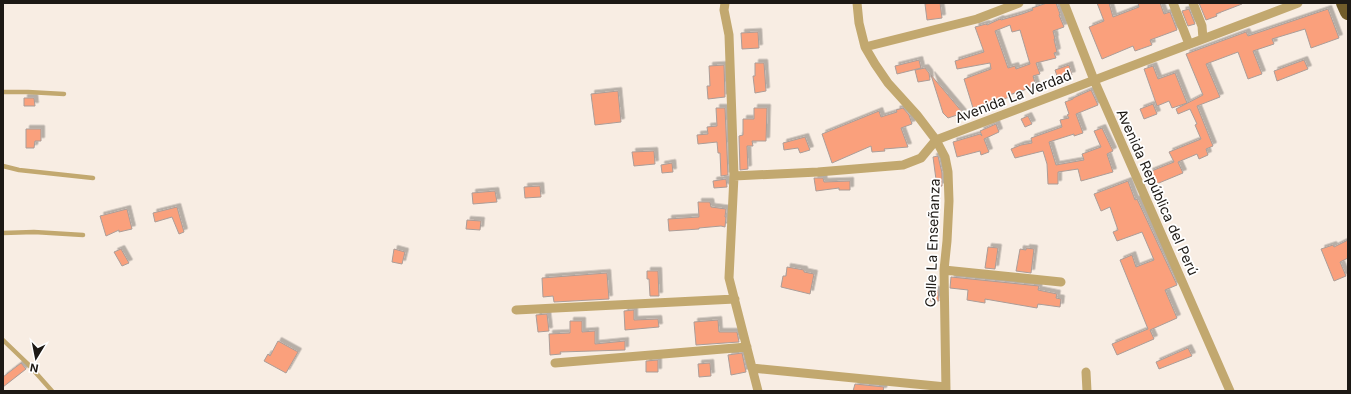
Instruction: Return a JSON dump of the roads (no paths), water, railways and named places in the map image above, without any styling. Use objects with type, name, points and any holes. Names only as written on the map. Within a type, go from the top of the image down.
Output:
[{"type":"highway","points":[[1344,3],[1348,12]]},
{"type":"street","points":[[725,3],[724,10],[729,35],[734,176],[732,243],[729,278],[758,391]]},
{"type":"street","name":"Calle La Enseñanza","points":[[857,3],[859,23],[865,47],[888,84],[918,115],[936,140],[945,157],[948,172],[949,202],[944,270],[946,389]]},
{"type":"street","points":[[865,47],[977,19],[1018,3]]},
{"type":"street","name":"Avenida República del Perú","points":[[1064,3],[1094,80],[1230,391]]},
{"type":"street","points":[[1173,3],[1189,44]]},
{"type":"street","points":[[1193,3],[1202,26],[1203,39]]},
{"type":"street","name":"Avenida La Verdad","points":[[734,176],[818,172],[902,165],[921,158],[936,140],[1298,3]]},
{"type":"street","points":[[944,270],[1061,282]]},
{"type":"street","points":[[516,310],[735,299]]},
{"type":"street","points":[[555,363],[747,347]]},
{"type":"street","points":[[752,368],[946,389]]},
{"type":"street","points":[[1086,372],[1087,391]]},
{"type":"lane","points":[[3,92],[64,94]]},
{"type":"lane","points":[[3,166],[19,170],[93,178]]},
{"type":"lane","points":[[3,233],[34,232],[83,235]]},
{"type":"lane","points":[[3,340],[28,364],[52,391]]}]
